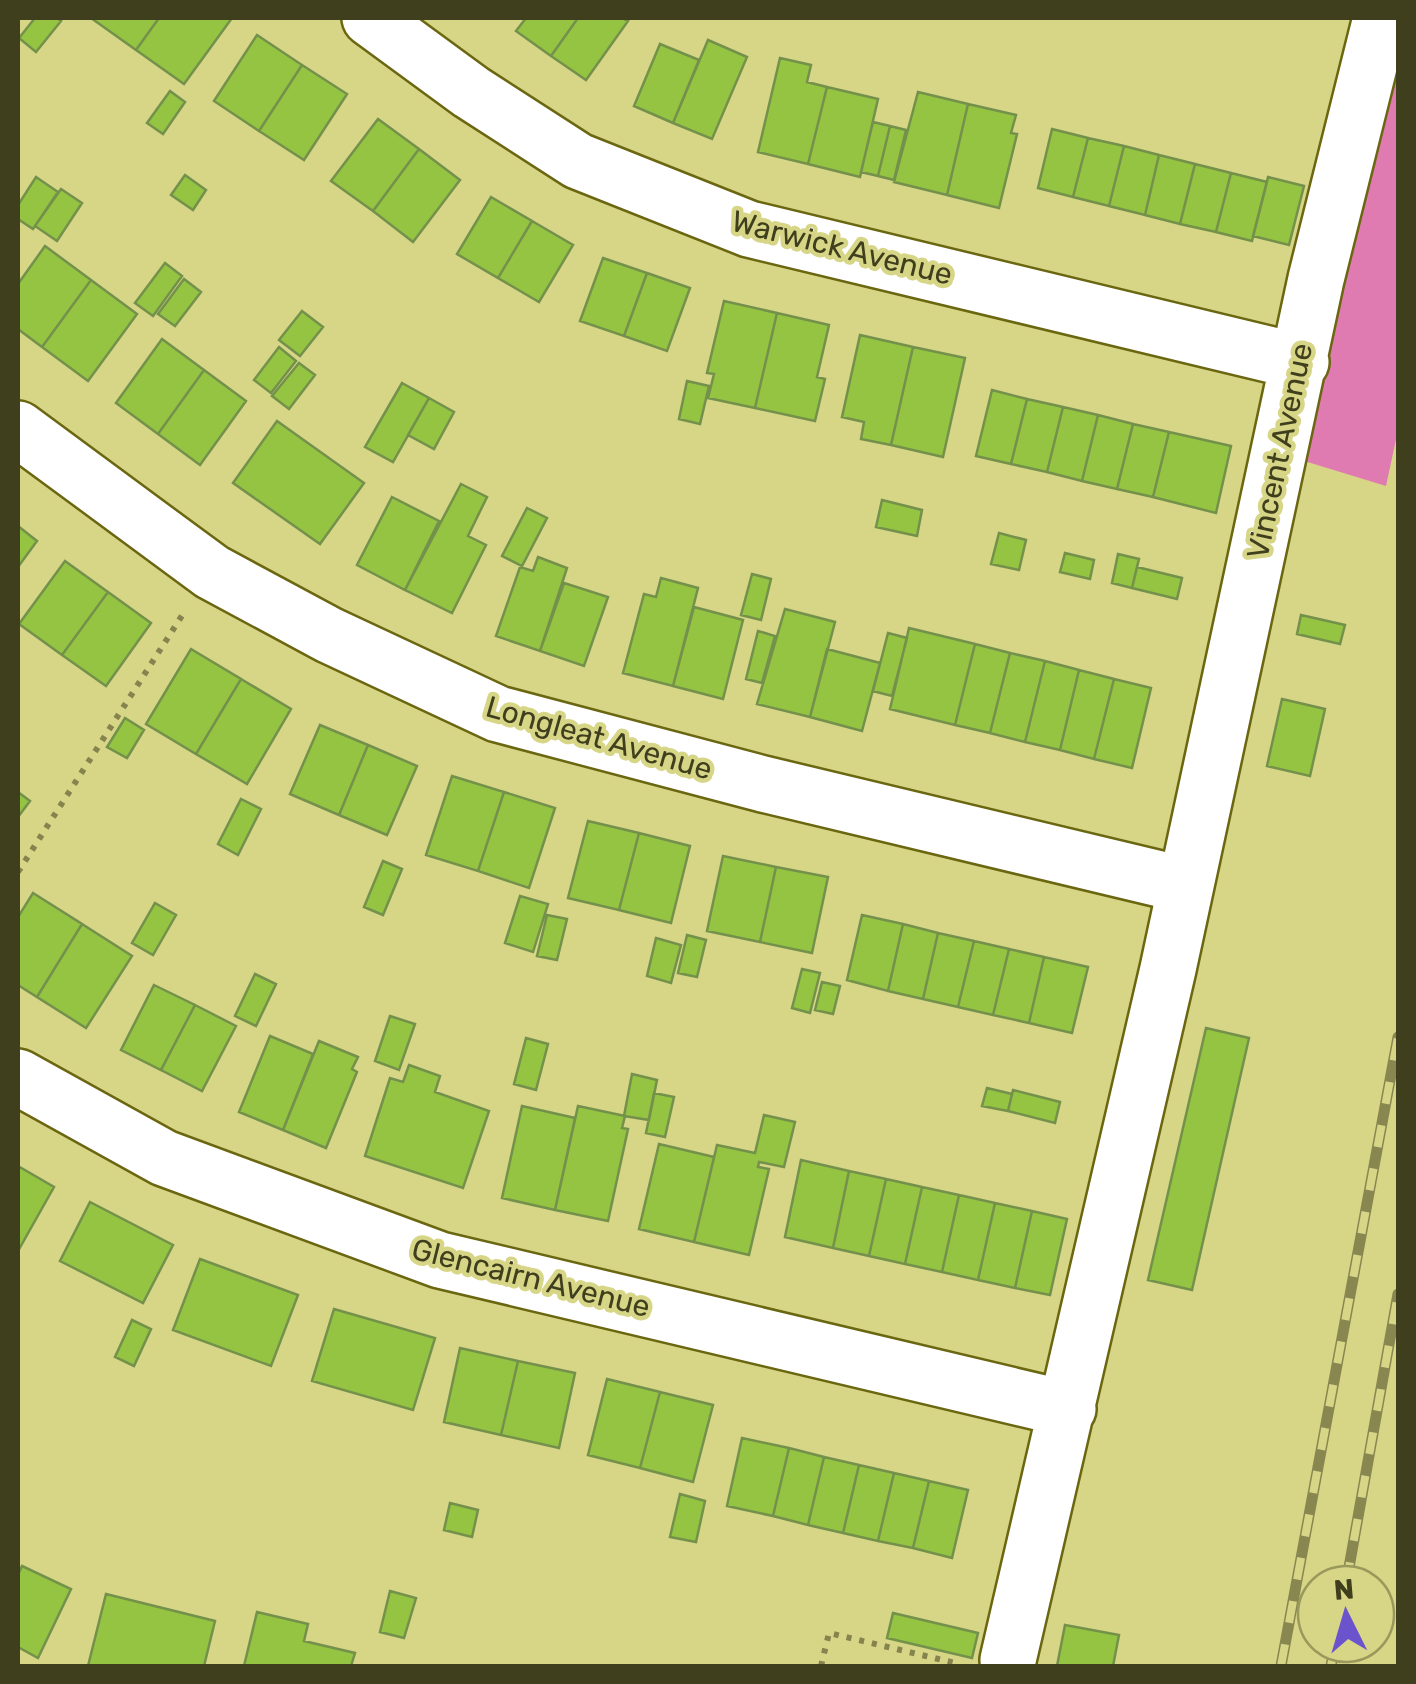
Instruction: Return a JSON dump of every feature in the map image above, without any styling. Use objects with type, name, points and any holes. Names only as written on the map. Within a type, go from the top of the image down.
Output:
[{"type":"street","name":"Warwick Avenue","points":[[370,18],[471,92],[578,162],[749,228],[1301,362]]},
{"type":"street","name":"Vincent Avenue","points":[[1185,885],[1316,279],[1381,18]]},
{"type":"street","name":"Longleat Avenue","points":[[18,429],[212,572],[329,635],[498,714],[762,784],[1185,885]]},
{"type":"street","points":[[990,1663],[1068,1409],[1185,885]]},
{"type":"street","name":"Glencairn Avenue","points":[[18,1077],[164,1158],[440,1260],[1068,1409]]},
{"type":"path","points":[[18,872],[212,572]]},
{"type":"path","points":[[821,1666],[829,1633],[990,1663]]},
{"type":"shaded area","points":[[1398,18],[1398,430],[1386,486],[1301,460]]},
{"type":"building","points":[[35,18],[61,21],[36,52],[19,38]]},
{"type":"building","points":[[91,18],[159,18],[136,50]]},
{"type":"building","points":[[159,18],[232,18],[184,84],[136,50]]},
{"type":"building","points":[[526,18],[578,18],[551,56],[516,31]]},
{"type":"building","points":[[578,18],[628,21],[586,80],[551,56]]},
{"type":"building","points":[[257,35],[302,65],[259,131],[214,101]]},
{"type":"building","points":[[708,40],[747,57],[712,139],[673,123]]},
{"type":"building","points":[[660,44],[699,60],[673,123],[634,106]]},
{"type":"building","points":[[780,58],[811,65],[807,82],[827,87],[808,164],[758,152]]},
{"type":"building","points":[[302,65],[347,94],[304,160],[259,131]]},
{"type":"building","points":[[827,87],[878,99],[860,177],[808,164]]},
{"type":"building","points":[[170,91],[185,102],[163,134],[147,123]]},
{"type":"building","points":[[918,92],[968,104],[947,195],[894,182]]},
{"type":"building","points":[[968,104],[1016,115],[1011,133],[1017,134],[999,208],[947,195]]},
{"type":"building","points":[[378,119],[419,149],[373,211],[331,181]]},
{"type":"building","points":[[873,122],[890,126],[878,176],[861,172]]},
{"type":"building","points":[[890,126],[906,130],[894,180],[878,176]]},
{"type":"building","points":[[1052,129],[1088,138],[1073,197],[1038,188]]},
{"type":"building","points":[[1088,138],[1124,146],[1109,206],[1073,197]]},
{"type":"building","points":[[1124,146],[1159,155],[1145,215],[1109,206]]},
{"type":"building","points":[[419,149],[460,180],[413,242],[373,211]]},
{"type":"building","points":[[1159,155],[1195,164],[1180,224],[1145,215]]},
{"type":"building","points":[[1195,164],[1231,173],[1216,232],[1180,224]]},
{"type":"building","points":[[1231,173],[1267,182],[1252,241],[1216,232]]},
{"type":"building","points":[[185,175],[206,190],[193,210],[171,195]]},
{"type":"building","points":[[36,177],[58,192],[33,229],[18,219],[18,205]]},
{"type":"building","points":[[1268,177],[1304,186],[1289,245],[1253,236]]},
{"type":"building","points":[[61,189],[82,203],[57,241],[35,226]]},
{"type":"building","points":[[491,197],[532,221],[498,278],[457,254]]},
{"type":"building","points":[[532,221],[573,245],[539,302],[498,278]]},
{"type":"building","points":[[45,246],[91,280],[42,347],[18,329],[18,284]]},
{"type":"building","points":[[603,258],[647,273],[624,336],[580,321]]},
{"type":"building","points":[[165,263],[182,276],[153,316],[135,303]]},
{"type":"building","points":[[647,273],[690,288],[667,351],[624,336]]},
{"type":"building","points":[[184,279],[201,292],[175,326],[158,314]]},
{"type":"building","points":[[91,280],[137,314],[88,381],[42,347]]},
{"type":"building","points":[[724,301],[777,313],[755,408],[708,398],[714,374],[707,373]]},
{"type":"building","points":[[302,311],[323,327],[300,356],[279,340]]},
{"type":"building","points":[[777,313],[829,325],[817,377],[825,379],[815,421],[755,408]]},
{"type":"building","points":[[860,335],[913,347],[891,445],[861,439],[864,422],[842,417]]},
{"type":"building","points":[[162,339],[204,370],[158,434],[116,403]]},
{"type":"building","points":[[279,347],[296,361],[271,393],[254,380]]},
{"type":"building","points":[[913,347],[965,358],[943,457],[891,445]]},
{"type":"building","points":[[299,363],[315,375],[289,409],[272,396]]},
{"type":"building","points":[[204,370],[246,401],[200,465],[158,434]]},
{"type":"building","points":[[687,381],[709,386],[700,424],[679,419]]},
{"type":"building","points":[[402,383],[429,398],[393,462],[365,447]]},
{"type":"building","points":[[992,390],[1027,399],[1011,464],[976,456]]},
{"type":"building","points":[[429,398],[454,412],[434,449],[408,435]]},
{"type":"building","points":[[1027,399],[1063,407],[1047,472],[1011,464]]},
{"type":"building","points":[[1063,407],[1098,415],[1082,481],[1047,472]]},
{"type":"building","points":[[1098,415],[1133,424],[1117,489],[1082,481]]},
{"type":"building","points":[[277,421],[364,483],[320,544],[233,483]]},
{"type":"building","points":[[1133,424],[1169,432],[1153,497],[1117,489]]},
{"type":"building","points":[[1169,432],[1231,446],[1216,513],[1153,497]]},
{"type":"building","points":[[461,484],[487,497],[468,536],[486,545],[452,613],[405,590]]},
{"type":"building","points":[[392,497],[439,521],[405,590],[357,565]]},
{"type":"building","points":[[882,500],[922,510],[917,536],[876,527]]},
{"type":"building","points":[[527,508],[547,518],[522,566],[502,556]]},
{"type":"building","points":[[18,526],[37,541],[18,567]]},
{"type":"building","points":[[999,533],[1026,540],[1019,570],[991,564]]},
{"type":"building","points":[[1065,553],[1094,560],[1090,579],[1060,572]]},
{"type":"building","points":[[1118,554],[1139,559],[1132,588],[1112,583]]},
{"type":"building","points":[[538,557],[567,568],[540,651],[496,636],[520,567],[533,571]]},
{"type":"building","points":[[65,561],[108,592],[62,655],[19,624]]},
{"type":"building","points":[[1137,567],[1182,578],[1177,599],[1132,588]]},
{"type":"building","points":[[752,574],[771,579],[761,620],[741,615]]},
{"type":"building","points":[[661,578],[698,588],[673,686],[623,673],[644,594],[656,597]]},
{"type":"building","points":[[564,583],[608,597],[584,666],[540,651]]},
{"type":"building","points":[[108,592],[151,623],[106,686],[62,655]]},
{"type":"building","points":[[694,607],[743,620],[723,699],[673,686]]},
{"type":"building","points":[[785,609],[835,622],[810,717],[757,704]]},
{"type":"building","points":[[1301,615],[1345,625],[1340,644],[1297,634]]},
{"type":"building","points":[[909,628],[975,644],[955,725],[890,709]]},
{"type":"building","points":[[758,631],[775,636],[762,683],[746,679]]},
{"type":"building","points":[[888,633],[907,638],[892,696],[873,691]]},
{"type":"building","points":[[975,644],[1010,653],[990,733],[955,725]]},
{"type":"building","points":[[191,649],[241,679],[196,754],[146,724]]},
{"type":"building","points":[[827,649],[880,663],[862,731],[810,717]]},
{"type":"building","points":[[1010,653],[1045,661],[1025,742],[990,733]]},
{"type":"building","points":[[1045,661],[1079,670],[1060,750],[1025,742]]},
{"type":"building","points":[[1079,670],[1114,679],[1094,759],[1060,750]]},
{"type":"building","points":[[241,679],[291,709],[247,784],[196,754]]},
{"type":"building","points":[[1114,679],[1151,688],[1132,768],[1094,759]]},
{"type":"building","points":[[1282,699],[1325,709],[1310,776],[1267,766]]},
{"type":"building","points":[[125,718],[144,730],[127,758],[107,747]]},
{"type":"building","points":[[320,725],[368,745],[339,815],[290,794]]},
{"type":"building","points":[[368,745],[417,766],[387,835],[339,815]]},
{"type":"building","points":[[452,776],[504,792],[478,871],[426,855]]},
{"type":"building","points":[[18,792],[30,801],[18,817]]},
{"type":"building","points":[[504,792],[555,808],[529,888],[478,871]]},
{"type":"building","points":[[241,799],[261,809],[238,855],[218,844]]},
{"type":"building","points":[[588,821],[639,833],[619,910],[568,898]]},
{"type":"building","points":[[639,833],[690,846],[671,923],[619,910]]},
{"type":"building","points":[[723,856],[776,867],[760,942],[707,931]]},
{"type":"building","points":[[383,861],[402,869],[383,915],[364,907]]},
{"type":"building","points":[[776,867],[828,877],[812,953],[760,942]]},
{"type":"building","points":[[33,893],[82,924],[37,997],[18,985],[18,917]]},
{"type":"building","points":[[520,896],[548,904],[533,952],[505,943]]},
{"type":"building","points":[[155,903],[176,915],[153,955],[132,943]]},
{"type":"building","points":[[547,915],[567,919],[557,960],[537,956]]},
{"type":"building","points":[[862,915],[903,924],[888,991],[847,980]]},
{"type":"building","points":[[82,924],[132,956],[86,1028],[37,997]]},
{"type":"building","points":[[903,924],[938,933],[923,999],[888,991]]},
{"type":"building","points":[[938,933],[974,941],[958,1007],[923,999]]},
{"type":"building","points":[[687,935],[706,940],[697,977],[678,973]]},
{"type":"building","points":[[656,938],[681,945],[671,983],[647,976]]},
{"type":"building","points":[[974,941],[1009,949],[993,1015],[958,1007]]},
{"type":"building","points":[[1009,949],[1044,957],[1029,1023],[993,1015]]},
{"type":"building","points":[[1044,957],[1088,967],[1072,1033],[1029,1023]]},
{"type":"building","points":[[802,969],[820,973],[810,1013],[792,1008]]},
{"type":"building","points":[[255,974],[276,984],[256,1026],[235,1016]]},
{"type":"building","points":[[822,982],[840,986],[833,1014],[815,1010]]},
{"type":"building","points":[[154,985],[195,1005],[161,1070],[121,1050]]},
{"type":"building","points":[[195,1005],[236,1026],[202,1091],[161,1070]]},
{"type":"building","points":[[390,1016],[415,1024],[399,1070],[375,1061]]},
{"type":"building","points":[[1206,1028],[1249,1038],[1192,1290],[1148,1280]]},
{"type":"building","points":[[270,1036],[313,1054],[283,1130],[239,1112]]},
{"type":"building","points":[[526,1038],[548,1044],[536,1090],[514,1084]]},
{"type":"building","points":[[319,1041],[358,1057],[352,1069],[357,1072],[326,1148],[283,1130]]},
{"type":"building","points":[[409,1065],[440,1076],[435,1092],[489,1111],[463,1188],[365,1156],[390,1078],[403,1082]]},
{"type":"building","points":[[632,1074],[657,1080],[649,1120],[624,1116]]},
{"type":"building","points":[[987,1088],[1012,1094],[1008,1111],[982,1106]]},
{"type":"building","points":[[1013,1090],[1060,1102],[1055,1123],[1008,1111]]},
{"type":"building","points":[[654,1093],[674,1097],[665,1137],[646,1133]]},
{"type":"building","points":[[522,1106],[575,1118],[555,1210],[502,1198]]},
{"type":"building","points":[[578,1106],[625,1116],[622,1128],[628,1129],[608,1221],[555,1210]]},
{"type":"building","points":[[764,1115],[795,1122],[784,1167],[759,1162],[758,1167],[769,1169],[749,1255],[694,1242],[717,1145],[755,1153]]},
{"type":"building","points":[[659,1144],[714,1157],[694,1242],[639,1229]]},
{"type":"building","points":[[801,1160],[849,1171],[833,1248],[785,1237]]},
{"type":"building","points":[[18,1166],[54,1187],[18,1251]]},
{"type":"building","points":[[849,1171],[886,1179],[869,1256],[833,1248]]},
{"type":"building","points":[[886,1179],[922,1187],[905,1264],[869,1256]]},
{"type":"building","points":[[922,1187],[959,1195],[942,1272],[905,1264]]},
{"type":"building","points":[[959,1195],[995,1203],[978,1280],[942,1272]]},
{"type":"building","points":[[90,1202],[173,1245],[143,1303],[60,1261]]},
{"type":"building","points":[[995,1203],[1032,1211],[1015,1288],[978,1280]]},
{"type":"building","points":[[1032,1211],[1067,1219],[1050,1295],[1015,1288]]},
{"type":"building","points":[[200,1259],[298,1295],[271,1366],[173,1330]]},
{"type":"building","points":[[334,1309],[435,1338],[413,1410],[312,1381]]},
{"type":"building","points":[[132,1320],[151,1329],[134,1366],[115,1357]]},
{"type":"building","points":[[460,1348],[518,1361],[501,1435],[444,1422]]},
{"type":"building","points":[[518,1361],[575,1373],[559,1448],[501,1435]]},
{"type":"building","points":[[607,1379],[660,1392],[640,1468],[588,1455]]},
{"type":"building","points":[[660,1392],[713,1405],[693,1482],[640,1468]]},
{"type":"building","points":[[742,1438],[789,1448],[773,1516],[727,1506]]},
{"type":"building","points":[[789,1448],[824,1457],[808,1525],[773,1516]]},
{"type":"building","points":[[824,1457],[859,1465],[843,1533],[808,1525]]},
{"type":"building","points":[[859,1465],[894,1473],[878,1541],[843,1533]]},
{"type":"building","points":[[894,1473],[929,1481],[913,1548],[878,1541]]},
{"type":"building","points":[[929,1481],[968,1490],[952,1558],[913,1548]]},
{"type":"building","points":[[680,1494],[705,1501],[696,1542],[670,1537]]},
{"type":"building","points":[[450,1503],[478,1510],[472,1537],[444,1530]]},
{"type":"building","points":[[22,1566],[71,1589],[38,1658],[18,1647],[18,1575]]},
{"type":"building","points":[[390,1591],[416,1598],[404,1638],[380,1632]]},
{"type":"building","points":[[106,1594],[215,1621],[204,1666],[88,1666]]},
{"type":"building","points":[[257,1612],[308,1624],[304,1641],[355,1653],[351,1666],[244,1666]]},
{"type":"building","points":[[893,1613],[978,1633],[972,1658],[887,1638]]},
{"type":"building","points":[[1065,1625],[1119,1635],[1113,1666],[1057,1666]]},
{"type":"railway","points":[[1281,1666],[1398,1037]]},
{"type":"railway","points":[[1350,1564],[1398,1294]]}]
